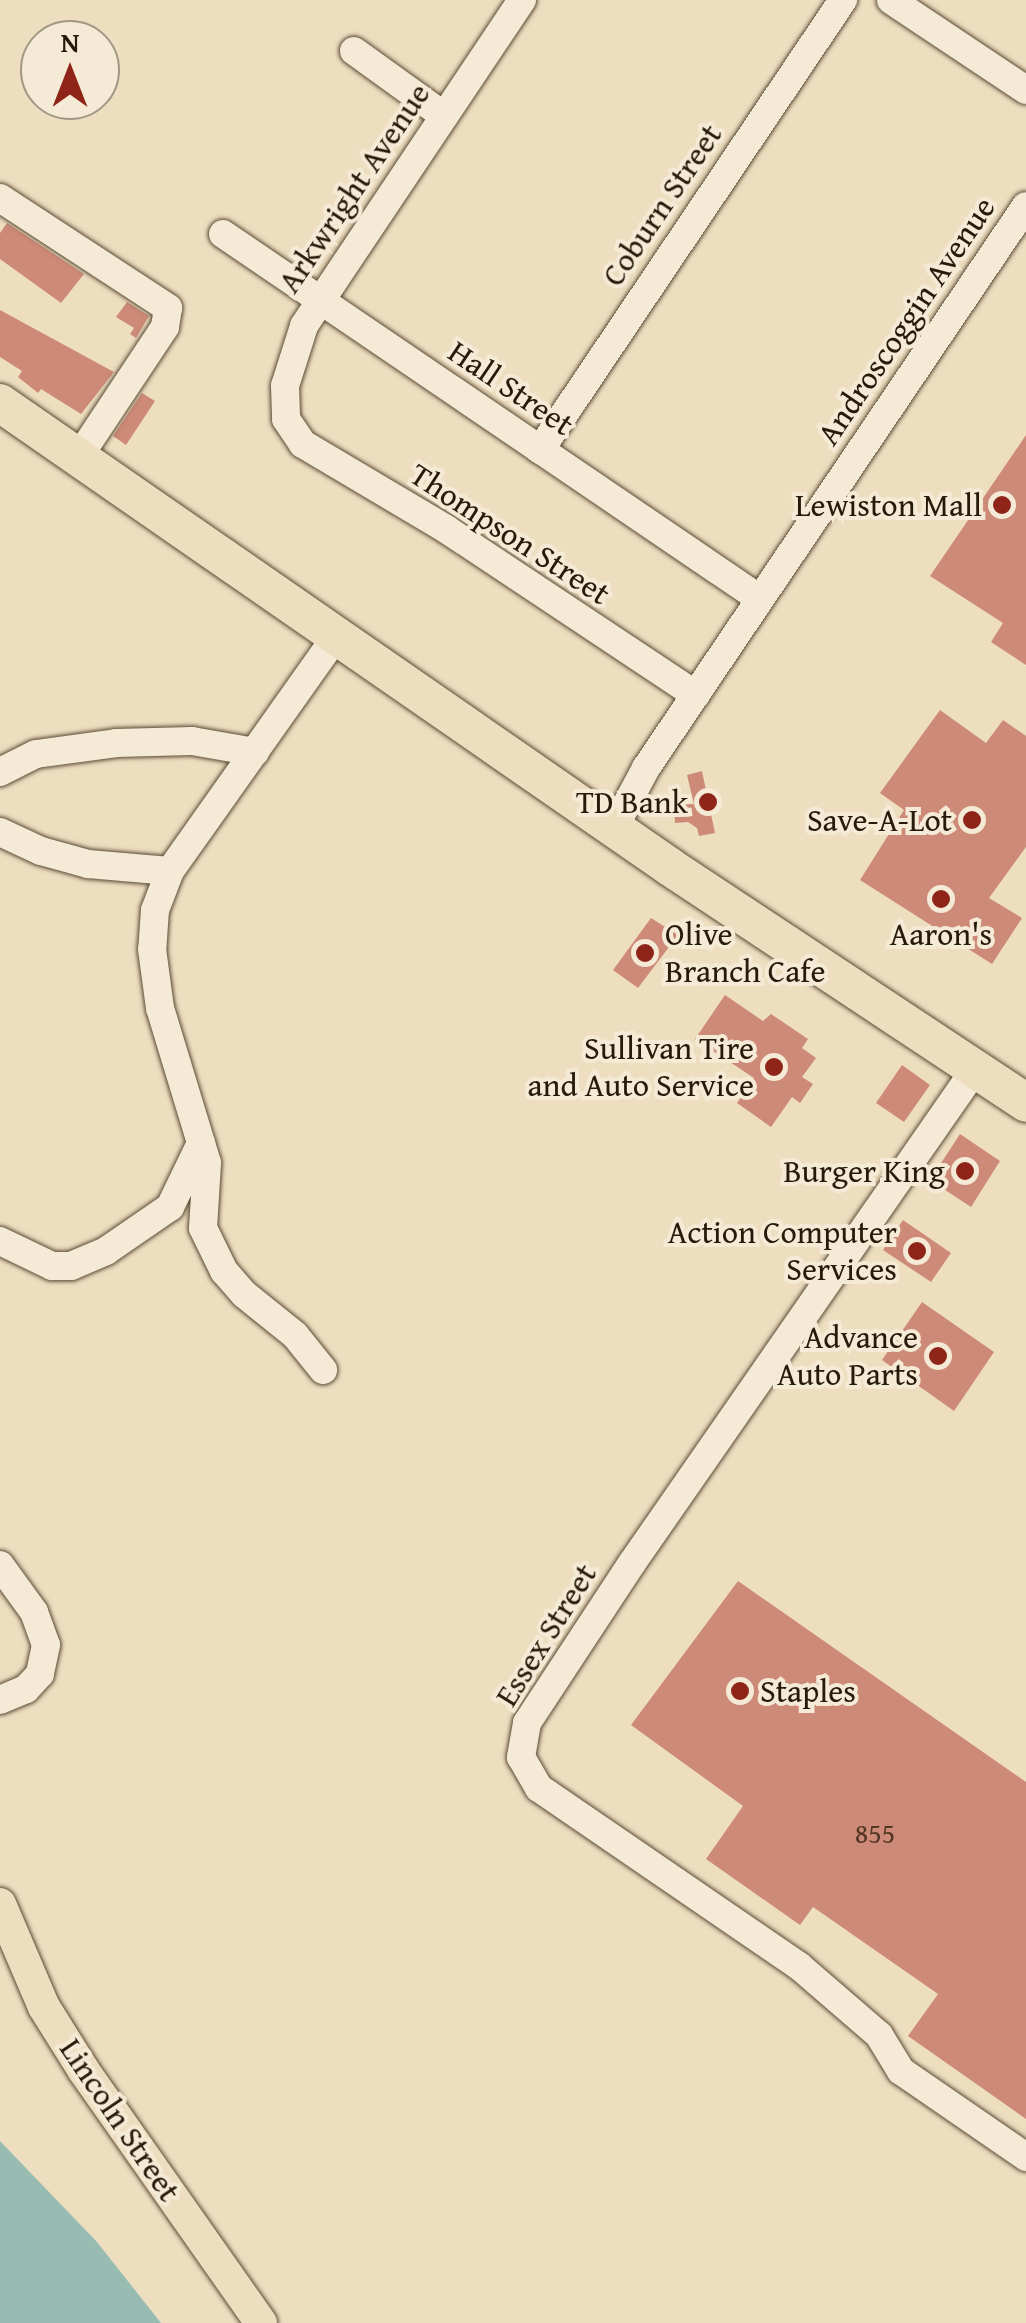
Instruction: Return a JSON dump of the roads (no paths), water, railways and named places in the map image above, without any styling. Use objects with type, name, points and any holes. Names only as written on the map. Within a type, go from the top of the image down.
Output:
[{"type":"highway","points":[[0,403],[614,828],[1026,1102]]},
{"type":"main road","name":"Lincoln Street","points":[[0,1904],[44,2007],[74,2055],[262,2323]]},
{"type":"street","name":"Arkwright Avenue","points":[[290,428],[284,386],[295,346],[319,300],[522,0]]},
{"type":"street","name":"Coburn Street","points":[[540,450],[844,0]]},
{"type":"street","points":[[891,0],[1026,90]]},
{"type":"street","points":[[354,51],[444,116]]},
{"type":"street","points":[[0,198],[168,308],[165,327],[78,458]]},
{"type":"street","name":"Androscoggin Avenue","points":[[614,828],[644,772],[1026,206]]},
{"type":"street","name":"Hall Street","points":[[223,234],[760,599]]},
{"type":"street","name":"Thompson Street","points":[[290,428],[303,444],[446,530],[696,694]]},
{"type":"street","points":[[324,1370],[295,1335],[244,1294],[214,1256],[203,1228],[207,1168],[155,984],[152,930],[170,871],[336,634]]},
{"type":"street","points":[[0,772],[36,754],[116,742],[192,741],[255,752]]},
{"type":"street","points":[[0,832],[41,851],[88,864],[170,871]]},
{"type":"street","name":"Essex Street","points":[[976,1068],[632,1562],[528,1723],[521,1757],[539,1788],[799,1966],[879,2035],[901,2070],[1026,2157]]},
{"type":"street","points":[[0,1242],[52,1266],[71,1266],[106,1251],[170,1207],[202,1143]]},
{"type":"street","points":[[0,1565],[34,1612],[46,1645],[40,1674],[26,1689],[0,1700]]},
{"type":"water","points":[[0,2141],[97,2242],[161,2323],[0,2323]]},
{"type":"place","name":"Lewiston Mall","points":[[1002,505]]},
{"type":"place","name":"TD Bank","points":[[708,802]]},
{"type":"place","name":"Save-A-Lot","points":[[972,820]]},
{"type":"place","name":"Aaron's","points":[[941,899]]},
{"type":"place","name":"Olive Branch Cafe","points":[[645,953]]},
{"type":"place","name":"Sullivan Tire and Auto Service","points":[[774,1067]]},
{"type":"place","name":"Burger King","points":[[965,1171]]},
{"type":"place","name":"Action Computer Services","points":[[917,1251]]},
{"type":"place","name":"Advance Auto Parts","points":[[938,1356]]},
{"type":"place","name":"Staples","points":[[740,1691]]}]
